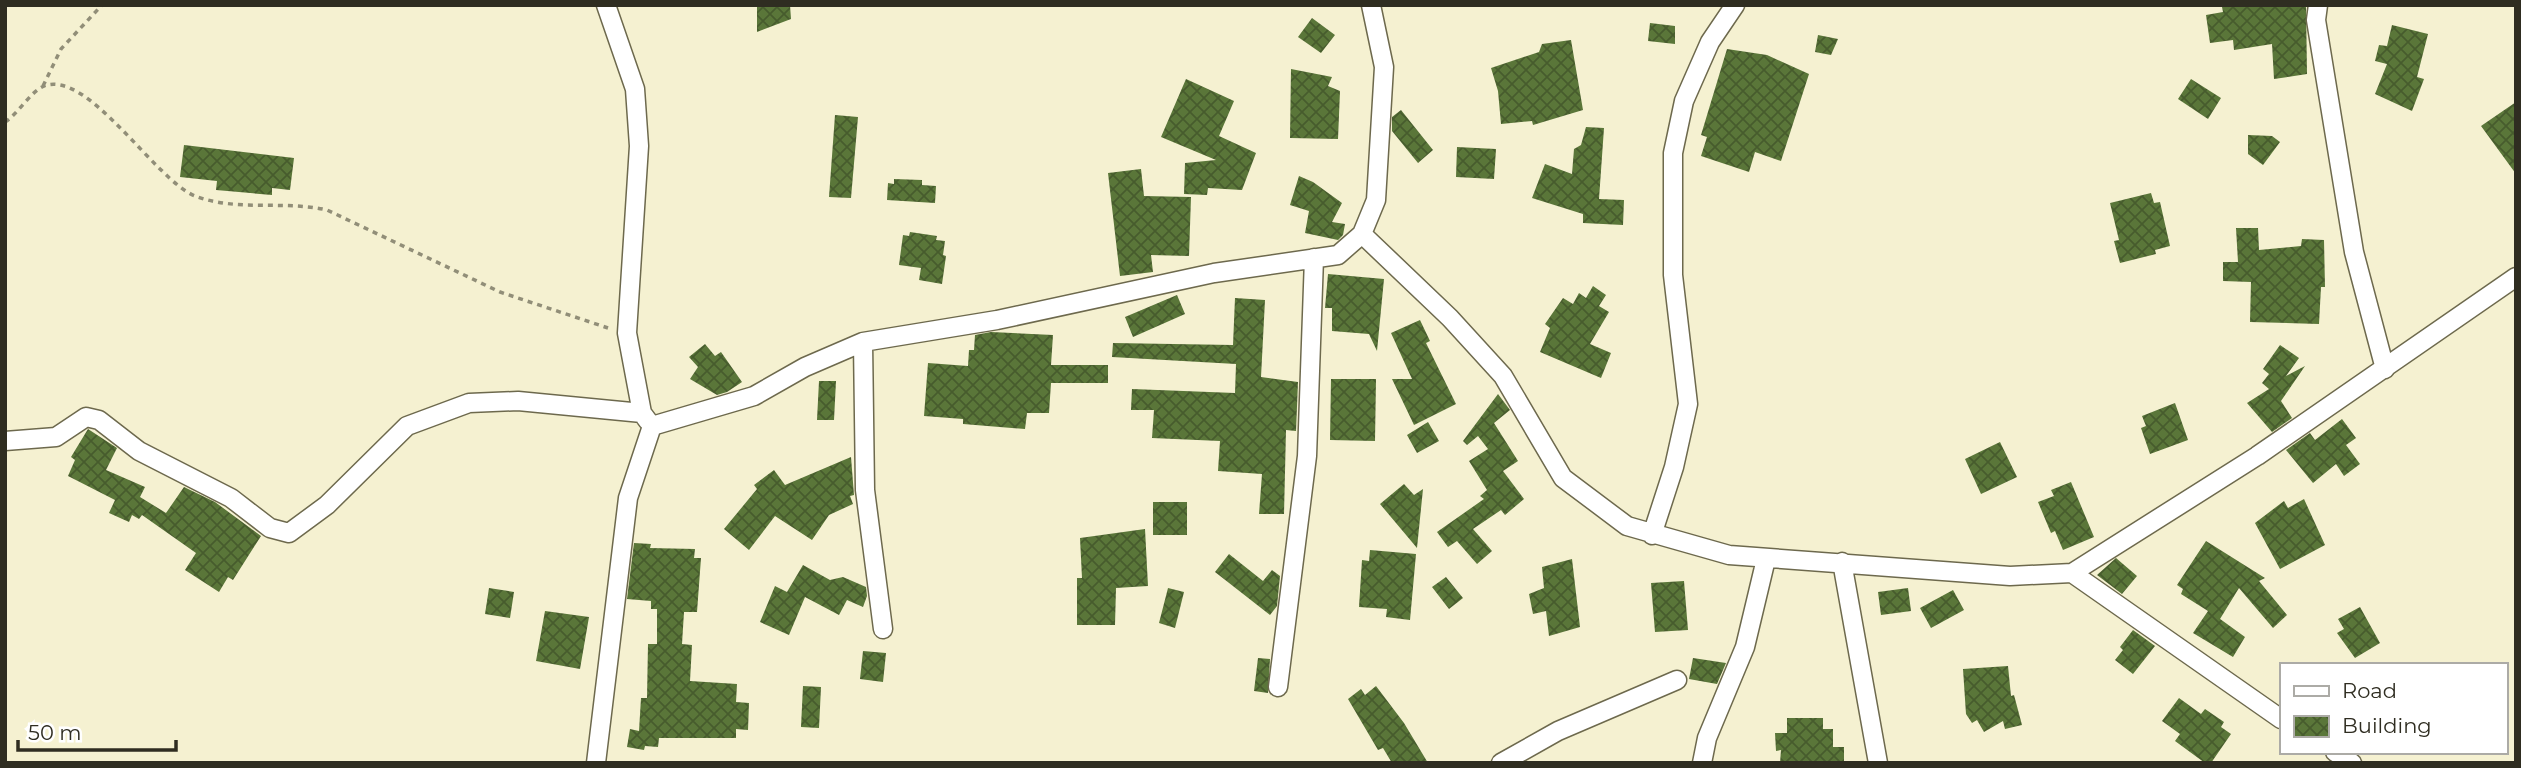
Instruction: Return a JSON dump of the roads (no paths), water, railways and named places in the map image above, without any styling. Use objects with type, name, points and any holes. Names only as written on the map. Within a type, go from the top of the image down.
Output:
[{"type":"street","points":[[596,763],[628,498],[647,420],[627,333],[639,146],[635,89],[606,5]]},
{"type":"street","points":[[5,441],[56,437],[86,417],[99,420],[139,451],[231,498],[270,527],[289,533],[327,505],[407,426],[469,403],[518,401],[647,420],[754,396],[804,367],[863,342],[997,320],[1214,273],[1338,255],[1362,234],[1376,200],[1384,68],[1371,5]]},
{"type":"street","points":[[1652,535],[1674,467],[1688,404],[1673,275],[1673,153],[1684,101],[1710,42],[1735,5]]},
{"type":"street","points":[[2318,5],[2316,20],[2354,252],[2385,369]]},
{"type":"street","points":[[1362,234],[1450,318],[1503,376],[1563,478],[1627,526],[1729,555],[2010,576],[2071,573],[2257,456],[2516,277]]},
{"type":"street","points":[[1278,687],[1307,456],[1314,258]]},
{"type":"street","points":[[863,342],[864,490],[883,629]]},
{"type":"street","points":[[1702,763],[1707,738],[1745,647],[1766,559]]},
{"type":"street","points":[[1842,562],[1878,763]]},
{"type":"street","points":[[2071,573],[2280,718]]},
{"type":"street","points":[[1501,763],[1558,731],[1678,680]]}]
